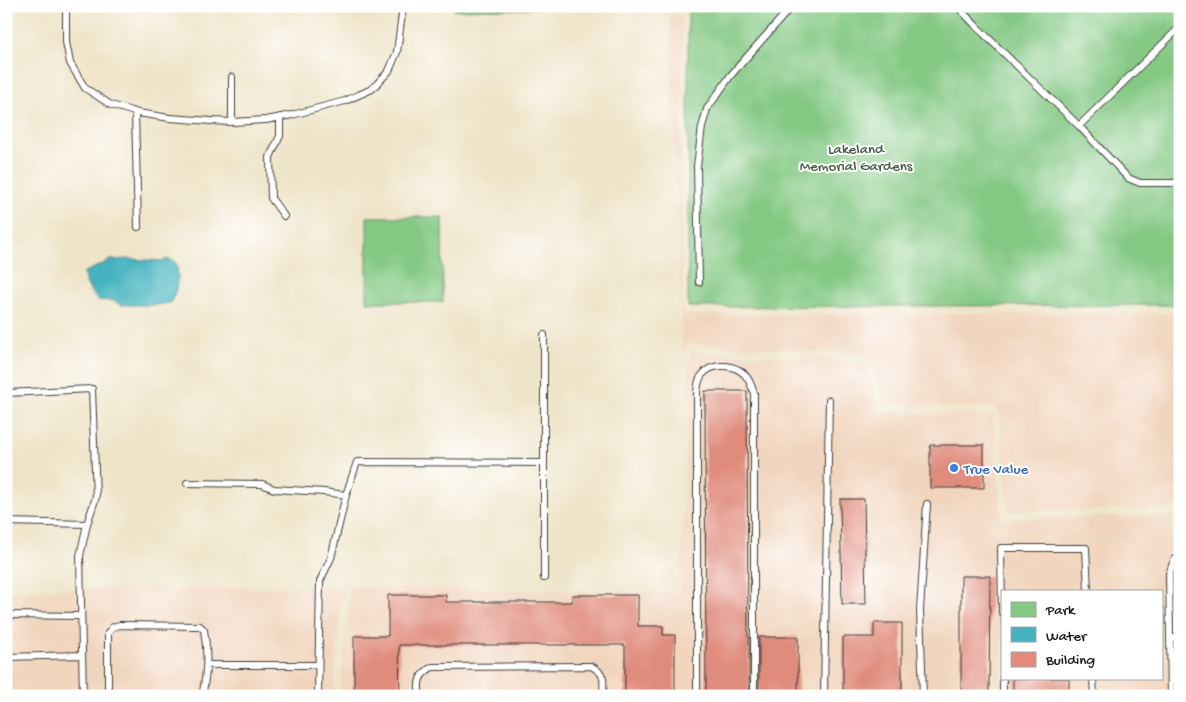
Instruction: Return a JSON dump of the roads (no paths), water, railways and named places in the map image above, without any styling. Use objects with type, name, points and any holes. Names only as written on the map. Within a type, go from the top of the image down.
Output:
[{"type":"lane","points":[[66,6],[66,42],[70,64],[85,88],[111,105],[135,112],[170,118],[232,122],[266,120],[280,117],[345,101],[372,89],[389,70],[396,52],[403,6]]},
{"type":"lane","points":[[699,282],[697,166],[702,127],[707,109],[730,74],[792,6]]},
{"type":"lane","points":[[957,6],[984,35],[1079,126],[1128,178],[1140,183],[1180,183]]},
{"type":"lane","points":[[1079,126],[1180,26]]},
{"type":"lane","points":[[232,77],[232,122]]},
{"type":"lane","points":[[135,112],[138,228]]},
{"type":"lane","points":[[280,117],[280,136],[270,157],[271,198],[284,216]]},
{"type":"lane","points":[[544,335],[544,578]]},
{"type":"lane","points":[[697,696],[697,392],[698,381],[703,374],[710,368],[724,366],[740,370],[749,380],[754,393],[754,696]]},
{"type":"lane","points":[[6,393],[92,389],[96,497],[87,524],[80,556],[83,696]]},
{"type":"lane","points":[[824,696],[829,400]]},
{"type":"lane","points":[[318,696],[320,581],[331,558],[346,495],[357,462],[544,462]]},
{"type":"lane","points":[[187,483],[262,484],[274,489],[346,495]]},
{"type":"lane","points":[[923,696],[920,610],[927,504]]},
{"type":"lane","points":[[6,522],[87,524]]},
{"type":"lane","points":[[1002,590],[1001,548],[1086,548],[1088,590]]},
{"type":"lane","points":[[1171,696],[1169,574],[1174,560],[1180,557]]},
{"type":"lane","points":[[6,615],[81,616]]},
{"type":"lane","points":[[108,696],[108,633],[113,627],[120,625],[200,626],[204,630],[207,665],[202,696]]},
{"type":"lane","points":[[1170,638],[1180,638]]},
{"type":"lane","points":[[6,657],[82,656]]},
{"type":"lane","points":[[207,665],[318,664]]},
{"type":"lane","points":[[420,696],[418,685],[424,672],[432,667],[591,666],[601,671],[604,677],[603,696]]},
{"type":"lane","points":[[1003,680],[1004,696]]},
{"type":"lane","points":[[1093,680],[1094,696]]},
{"type":"water","points":[[169,259],[176,263],[178,273],[177,284],[170,303],[121,305],[114,301],[98,300],[85,281],[83,273],[111,260],[162,261]]},
{"type":"place","name":"True Value","points":[[954,468]]},
{"type":"park label","name":"Lakeland Memorial Gardens","points":[[856,156]]}]
